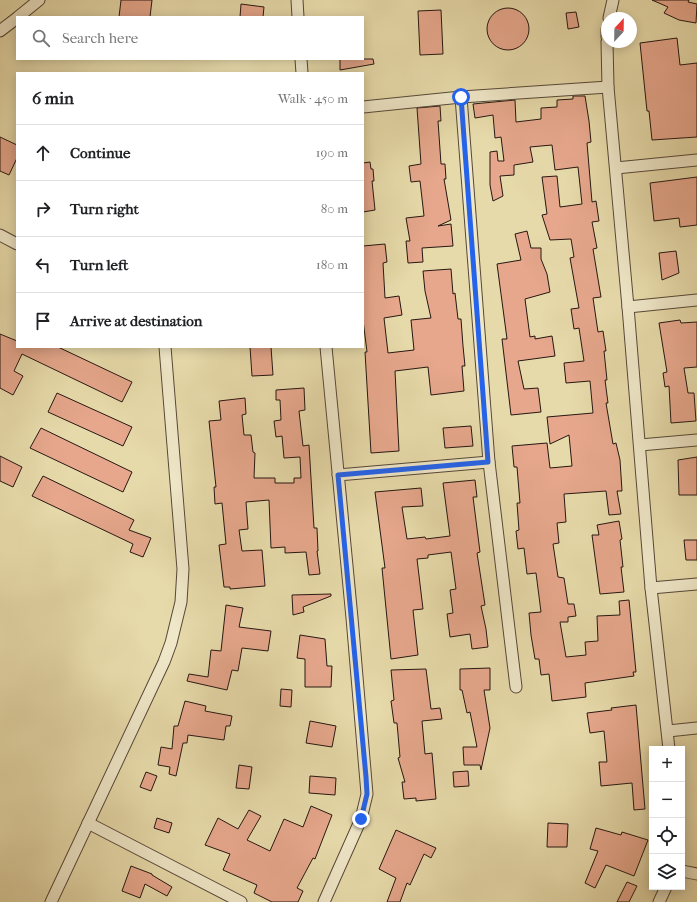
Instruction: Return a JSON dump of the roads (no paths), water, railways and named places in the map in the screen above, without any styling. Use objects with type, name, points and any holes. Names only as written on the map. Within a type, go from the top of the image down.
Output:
[{"type":"street","points":[[18,16],[39,0]]},
{"type":"street","points":[[297,0],[298,16]]},
{"type":"street","points":[[610,12],[613,0]]},
{"type":"street","points":[[0,31],[16,18]]},
{"type":"street","points":[[607,48],[608,87],[640,445],[651,588],[669,746]]},
{"type":"street","points":[[301,60],[302,72]]},
{"type":"street","points":[[364,107],[461,97],[608,87]]},
{"type":"street","points":[[461,97],[488,462],[516,687]]},
{"type":"street","points":[[616,168],[697,160]]},
{"type":"street","points":[[0,235],[16,243]]},
{"type":"street","points":[[628,307],[697,300]]},
{"type":"street","points":[[51,902],[164,662],[171,643],[181,602],[183,569],[165,348]]},
{"type":"street","points":[[324,902],[361,819],[367,794],[326,348]]},
{"type":"street","points":[[640,445],[697,440]]},
{"type":"street","points":[[338,475],[488,462]]},
{"type":"street","points":[[651,588],[697,584]]},
{"type":"street","points":[[668,731],[697,728]]},
{"type":"street","points":[[88,823],[241,902]]},
{"type":"street","points":[[685,872],[697,874]]},
{"type":"street","points":[[659,902],[665,890]]}]
